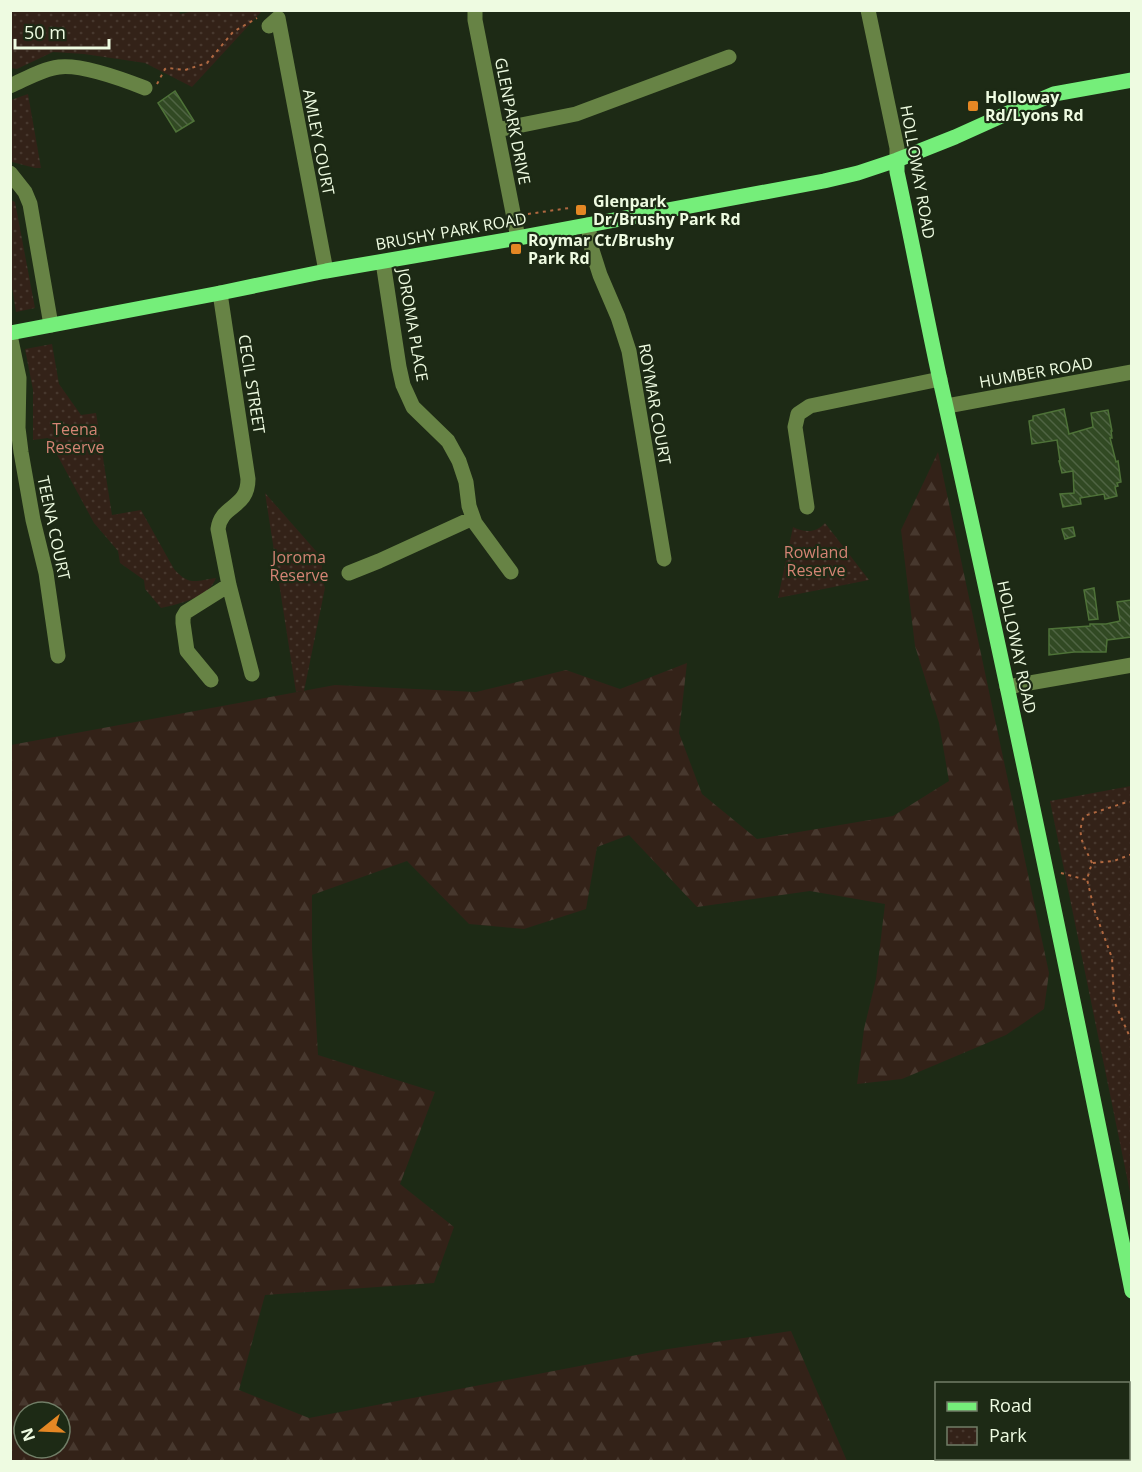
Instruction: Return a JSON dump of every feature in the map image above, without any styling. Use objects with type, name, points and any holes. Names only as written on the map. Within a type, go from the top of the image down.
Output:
[{"type":"main road","name":"BRUSHY PARK ROAD","points":[[10,334],[326,271],[824,181],[897,160],[1054,94],[1131,80]]},
{"type":"main road","name":"HOLLOWAY ROAD","points":[[897,160],[897,172],[940,379],[1083,1044],[1131,1291]]},
{"type":"street","name":"GLENPARK DRIVE","points":[[475,10],[475,20],[518,238]]},
{"type":"street","name":"HOLLOWAY ROAD","points":[[868,10],[897,148],[897,160]]},
{"type":"street","name":"AMLEY COURT","points":[[277,18],[326,271]]},
{"type":"street","points":[[497,130],[576,114],[729,57]]},
{"type":"street","points":[[10,86],[57,67],[69,67],[108,75],[145,88]]},
{"type":"street","points":[[10,173],[25,192],[30,204],[51,325]]},
{"type":"street","name":"ROYMAR COURT","points":[[588,225],[592,250],[600,275],[618,317],[629,351],[664,559]]},
{"type":"street","name":"JOROMA PLACE","points":[[383,262],[403,385],[413,407],[448,441],[459,461],[466,482],[468,506],[475,523],[512,572]]},
{"type":"street","name":"CECIL STREET","points":[[220,293],[248,479],[245,497],[222,516],[219,522],[218,529],[228,585]]},
{"type":"street","name":"TEENA COURT","points":[[10,334],[19,378],[18,428],[21,452],[33,520],[46,573],[58,656]]},
{"type":"street","name":"HUMBER ROAD","points":[[946,406],[1131,372]]},
{"type":"street","points":[[807,507],[795,427],[798,414],[810,406],[940,379]]},
{"type":"street","points":[[348,573],[473,518]]},
{"type":"street","points":[[211,680],[187,651],[183,617],[186,612],[228,585],[252,674]]},
{"type":"street","points":[[1007,687],[1131,665]]},
{"type":"path","points":[[145,88],[153,92],[165,69],[185,70],[207,63],[233,32],[260,17],[277,18]]},
{"type":"path","points":[[1131,802],[1084,816],[1080,827],[1082,840],[1092,863],[1087,880],[1094,909],[1112,958],[1114,1001],[1131,1042]]},
{"type":"path","points":[[1092,863],[1114,861],[1131,854]]},
{"type":"path","points":[[1045,868],[1087,880]]},
{"type":"green space","points":[[198,10],[262,11],[192,87],[145,63],[84,54],[53,52],[17,69],[11,68],[11,11],[179,11],[180,14]]},
{"type":"green space","points":[[28,94],[41,168],[12,162],[10,153],[11,100]]},
{"type":"green space","points":[[11,200],[15,202],[35,308],[16,312],[11,281]]},
{"type":"green space","name":"Teena Reserve","points":[[52,344],[59,384],[81,415],[96,413],[112,515],[141,510],[179,574],[193,581],[216,578],[207,591],[184,602],[161,608],[145,589],[144,580],[120,563],[118,551],[94,523],[48,438],[33,440],[33,390],[25,349]]},
{"type":"green space","points":[[938,452],[1049,973],[1044,1009],[1006,1035],[902,1079],[857,1084],[864,1029],[876,979],[885,904],[810,891],[697,907],[629,835],[597,847],[586,909],[524,929],[469,924],[407,861],[312,895],[312,949],[318,1055],[435,1092],[400,1184],[454,1227],[434,1283],[265,1295],[239,1390],[309,1418],[668,1349],[791,1331],[847,1461],[11,1462],[11,745],[335,685],[476,692],[566,670],[620,689],[687,663],[679,733],[702,794],[757,839],[893,816],[949,781],[939,723],[915,646],[901,530]]},
{"type":"green space","name":"Joroma Reserve","points":[[265,493],[323,559],[321,575],[325,588],[304,691],[296,692]]},
{"type":"green space","name":"Rowland Reserve","points":[[825,523],[869,580],[778,598],[793,527],[810,531],[818,529]]},
{"type":"green space","points":[[1132,786],[1131,1197],[1050,801]]},
{"type":"building","points":[[175,91],[194,121],[176,132],[158,103]]},
{"type":"building","points":[[1064,409],[1069,434],[1093,427],[1091,413],[1108,410],[1112,431],[1112,438],[1110,438],[1116,462],[1118,461],[1121,482],[1115,487],[1117,496],[1105,499],[1104,494],[1080,498],[1081,504],[1063,507],[1060,494],[1074,493],[1073,471],[1062,473],[1057,440],[1032,444],[1029,421],[1033,420],[1033,416]]},
{"type":"building","points":[[1073,527],[1075,536],[1065,539],[1062,529]]},
{"type":"building","points":[[1094,588],[1098,619],[1089,620],[1084,590]]},
{"type":"building","points":[[1131,600],[1131,637],[1107,640],[1106,652],[1049,655],[1049,629],[1120,621],[1117,602]]},
{"type":"place","name":"Holloway Rd/Lyons Rd","points":[[973,106]]},
{"type":"place","name":"Glenpark Dr/Brushy Park Rd","points":[[581,210]]},
{"type":"place","name":"Roymar Ct/Brushy Park Rd","points":[[516,249]]}]
